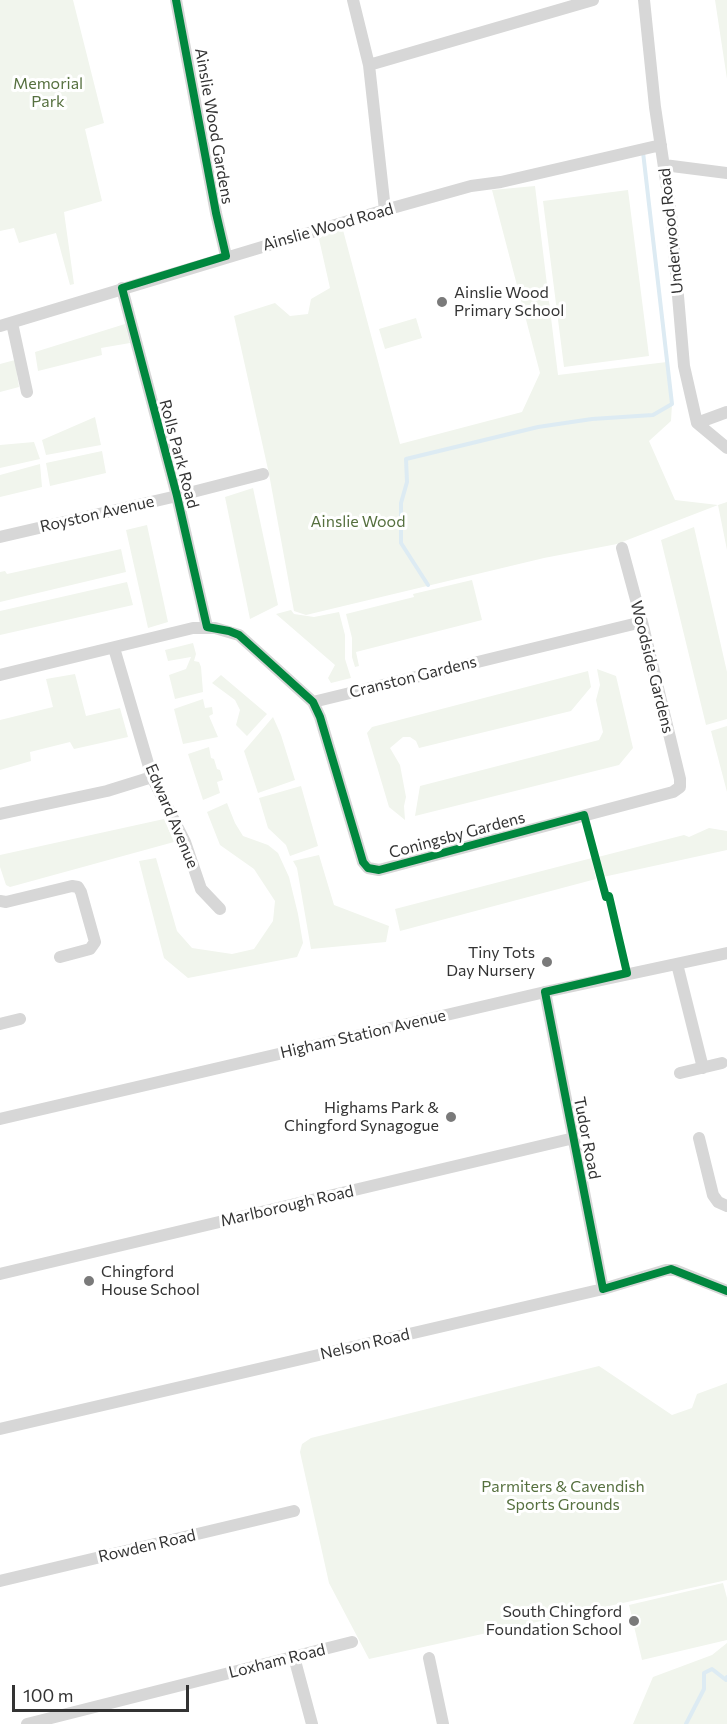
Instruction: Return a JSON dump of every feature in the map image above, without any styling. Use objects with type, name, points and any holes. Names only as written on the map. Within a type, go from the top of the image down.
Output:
[{"type":"street","name":"Ainslie Wood Gardens","points":[[176,0],[226,256]]},
{"type":"street","points":[[353,0],[369,65],[385,210]]},
{"type":"street","points":[[369,65],[592,0]]},
{"type":"street","name":"Underwood Road","points":[[644,0],[671,214],[684,366],[696,423]]},
{"type":"street","name":"Ainslie Wood Road","points":[[6,324],[226,256],[471,186],[501,182],[661,145]]},
{"type":"street","points":[[664,165],[727,173]]},
{"type":"street","name":"Rolls Park Road","points":[[122,288],[177,496],[207,627]]},
{"type":"street","points":[[6,324],[27,392]]},
{"type":"street","points":[[696,423],[727,412]]},
{"type":"street","points":[[696,423],[727,448]]},
{"type":"street","name":"Royston Avenue","points":[[0,537],[263,474]]},
{"type":"street","name":"Woodside Gardens","points":[[622,548],[680,778],[680,787]]},
{"type":"street","name":"Cranston Gardens","points":[[313,702],[642,622]]},
{"type":"street","points":[[0,675],[207,627],[239,635],[313,702]]},
{"type":"street","name":"Edward Avenue","points":[[114,648],[152,777],[185,842],[201,889],[220,909]]},
{"type":"street","name":"Coningsby Gardens","points":[[313,702],[320,717],[363,862],[368,868],[374,870],[673,792],[680,787]]},
{"type":"street","points":[[0,814],[106,791],[152,777]]},
{"type":"street","points":[[0,902],[72,886],[78,887],[94,942],[90,949],[60,957]]},
{"type":"street","name":"Higham Station Avenue","points":[[0,1119],[545,992],[727,953]]},
{"type":"street","points":[[677,964],[703,1068]]},
{"type":"street","name":"Tudor Road","points":[[545,992],[603,1289]]},
{"type":"street","points":[[0,1024],[20,1019]]},
{"type":"street","points":[[680,1073],[722,1063]]},
{"type":"street","name":"Marlborough Road","points":[[0,1274],[574,1138]]},
{"type":"street","points":[[699,1138],[713,1195],[717,1202],[727,1206]]},
{"type":"street","name":"Nelson Road","points":[[0,1429],[603,1289],[671,1269],[727,1291]]},
{"type":"street","name":"Rowden Road","points":[[0,1581],[294,1511]]},
{"type":"street","name":"Loxham Road","points":[[30,1724],[352,1642]]},
{"type":"street","points":[[294,1657],[312,1724]]},
{"type":"street","points":[[429,1658],[442,1724]]},
{"type":"green space","name":"Memorial Park","points":[[0,0],[73,0],[104,123],[85,129],[102,201],[64,212],[74,284],[70,285],[56,233],[19,243],[14,228],[0,231]]},
{"type":"green space","points":[[715,0],[727,0],[727,79]]},
{"type":"green space","name":"Ainslie Wood","points":[[535,186],[558,375],[667,362],[672,404],[671,421],[649,441],[675,500],[718,505],[617,544],[544,558],[306,615],[294,611],[269,474],[234,316],[275,303],[290,316],[308,314],[311,299],[330,288],[319,239],[330,230],[343,230],[400,444],[522,412],[540,373],[492,190]]},
{"type":"green space","points":[[628,190],[649,356],[564,367],[543,201]]},
{"type":"green space","points":[[416,318],[422,338],[385,349],[379,329]]},
{"type":"green space","points":[[125,324],[130,343],[101,348],[102,355],[38,371],[35,352]]},
{"type":"green space","points":[[15,360],[19,387],[0,392],[0,364]]},
{"type":"green space","points":[[95,417],[101,445],[46,455],[42,440]]},
{"type":"green space","points":[[34,442],[40,459],[0,468],[0,445]]},
{"type":"green space","points":[[102,451],[106,473],[50,486],[46,463]]},
{"type":"green space","points":[[40,464],[42,487],[0,497],[0,475]]},
{"type":"green space","points":[[253,488],[278,605],[250,619],[225,497]]},
{"type":"green space","points":[[727,502],[727,550],[718,505]]},
{"type":"green space","points":[[147,525],[168,622],[148,628],[126,530]]},
{"type":"green space","points":[[694,527],[727,672],[727,719],[706,725],[661,540]]},
{"type":"green space","points":[[121,549],[126,572],[0,602],[0,572],[5,571],[7,574]]},
{"type":"green space","points":[[472,580],[482,620],[356,652],[359,666],[355,667],[352,657],[352,638],[346,614],[414,597],[413,594]]},
{"type":"green space","points":[[127,582],[133,605],[0,635],[0,611]]},
{"type":"green space","points":[[291,610],[294,614],[314,617],[339,612],[345,635],[345,659],[351,678],[331,683],[328,678],[335,665],[276,614]]},
{"type":"green space","points":[[193,643],[196,654],[194,661],[199,662],[201,667],[203,692],[175,699],[169,675],[186,669],[191,657],[168,661],[165,650]]},
{"type":"green space","points":[[597,669],[616,676],[633,748],[619,765],[415,816],[420,786],[599,740],[603,732],[596,700],[600,685]]},
{"type":"green space","points":[[588,671],[591,687],[571,711],[419,748],[416,741],[410,737],[403,737],[390,748],[400,765],[406,797],[405,820],[389,807],[367,733],[372,727]]},
{"type":"green space","points":[[75,674],[86,716],[120,708],[128,737],[74,749],[70,742],[30,752],[31,761],[0,770],[0,720],[53,707],[46,679]]},
{"type":"green space","points":[[221,675],[267,714],[247,736],[236,725],[240,710],[235,700],[212,683]]},
{"type":"green space","points":[[203,699],[205,708],[212,707],[213,714],[209,716],[218,737],[183,744],[174,709]]},
{"type":"green space","points":[[273,717],[295,780],[258,793],[244,751]]},
{"type":"green space","points":[[727,726],[727,792],[711,731]]},
{"type":"green space","points":[[209,747],[211,758],[220,770],[223,780],[217,782],[220,793],[203,800],[188,754]]},
{"type":"green space","points":[[301,786],[318,846],[290,856],[286,845],[268,828],[259,798]]},
{"type":"green space","points":[[227,803],[243,836],[268,845],[278,853],[289,877],[303,943],[297,957],[188,978],[164,958],[139,861],[156,858],[177,931],[192,948],[232,954],[254,949],[273,921],[275,901],[254,869],[220,845],[207,812]]},
{"type":"green space","points":[[164,819],[174,842],[10,887],[6,885],[0,867],[0,855]]},
{"type":"green space","points":[[709,828],[727,831],[727,850],[603,877],[598,857],[684,835],[689,837]]},
{"type":"green space","points":[[319,855],[334,905],[389,926],[386,942],[311,949],[297,868],[293,861]]},
{"type":"green space","points":[[592,858],[596,879],[400,931],[395,909]]},
{"type":"green space","name":"Parmiters & Cavendish Sports Grounds","points":[[599,1366],[672,1415],[692,1408],[697,1394],[727,1383],[727,1580],[369,1659],[329,1583],[300,1452],[302,1444],[311,1438]]},
{"type":"green space","points":[[723,1583],[727,1598],[727,1640],[642,1660],[629,1605]]},
{"type":"green space","points":[[727,1643],[727,1724],[633,1724],[653,1677],[712,1655]]},
{"type":"waterway","points":[[428,585],[401,543],[401,503],[407,482],[406,459],[538,427],[592,419],[653,415],[672,404],[643,152]]},
{"type":"waterway","points":[[686,1724],[704,1689],[704,1673],[712,1669],[726,1680],[727,1677]]},
{"type":"cycle path","points":[[176,0],[226,256],[122,288],[177,496],[207,627],[239,635],[313,702],[320,717],[363,862],[368,868],[379,870],[584,815],[606,897],[609,896],[627,973],[545,992],[603,1289],[671,1269],[727,1291]]},
{"type":"place","name":"Ainslie Wood Primary School","points":[[442,302]]},
{"type":"place","name":"Tiny Tots Day Nursery","points":[[547,962]]},
{"type":"place","name":"Highams Park & Chingford Synagogue","points":[[451,1117]]},
{"type":"place","name":"Chingford House School","points":[[89,1281]]},
{"type":"place","name":"South Chingford Foundation School","points":[[634,1621]]}]
